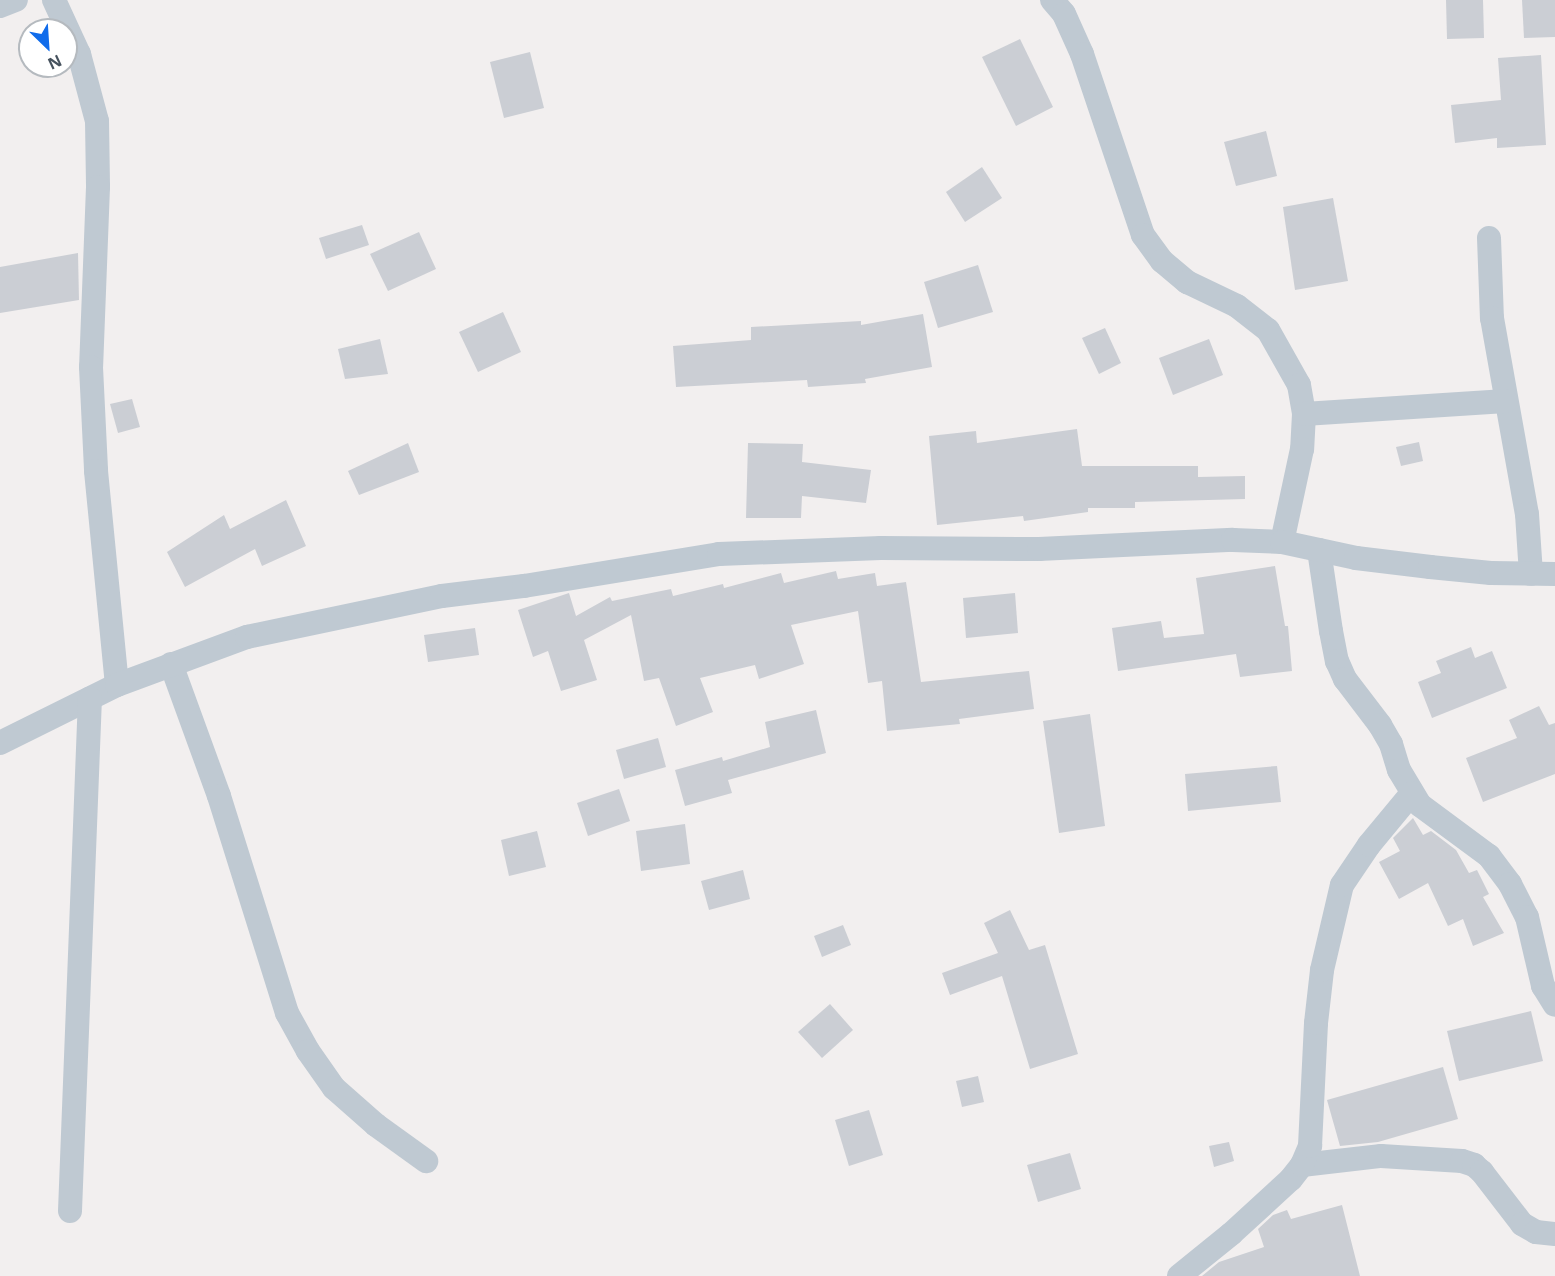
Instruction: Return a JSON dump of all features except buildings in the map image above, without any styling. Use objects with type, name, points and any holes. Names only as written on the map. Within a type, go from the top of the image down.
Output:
[{"type":"street","points":[[0,6],[16,0]]},
{"type":"street","points":[[54,0],[78,54],[97,121],[98,187],[91,367],[96,471],[117,685]]},
{"type":"street","points":[[1052,0],[1064,14],[1082,54],[1143,235],[1162,261],[1187,282],[1237,306],[1268,330],[1299,386],[1304,414],[1302,448],[1282,542]]},
{"type":"street","points":[[1489,238],[1492,318],[1527,514],[1531,574]]},
{"type":"street","points":[[1304,414],[1506,401]]},
{"type":"street","points":[[0,743],[117,685],[248,637],[442,596],[524,586],[719,554],[869,548],[1039,549],[1233,540],[1282,542],[1356,558],[1430,567],[1491,573],[1555,574]]},
{"type":"street","points":[[1319,550],[1337,662],[1345,679],[1391,744],[1399,770],[1412,793],[1428,814],[1451,827],[1489,856],[1510,884],[1527,917],[1543,986],[1555,1005]]},
{"type":"street","points":[[171,664],[219,796],[287,1013],[308,1051],[334,1088],[376,1125],[426,1161]]},
{"type":"street","points":[[70,1211],[90,698]]},
{"type":"street","points":[[1179,1276],[1231,1234],[1302,1165],[1310,1146],[1316,1023],[1322,970],[1342,885],[1370,845],[1412,793]]},
{"type":"street","points":[[1302,1165],[1381,1156],[1462,1161],[1474,1165],[1482,1172],[1522,1224],[1536,1232],[1555,1234]]}]
